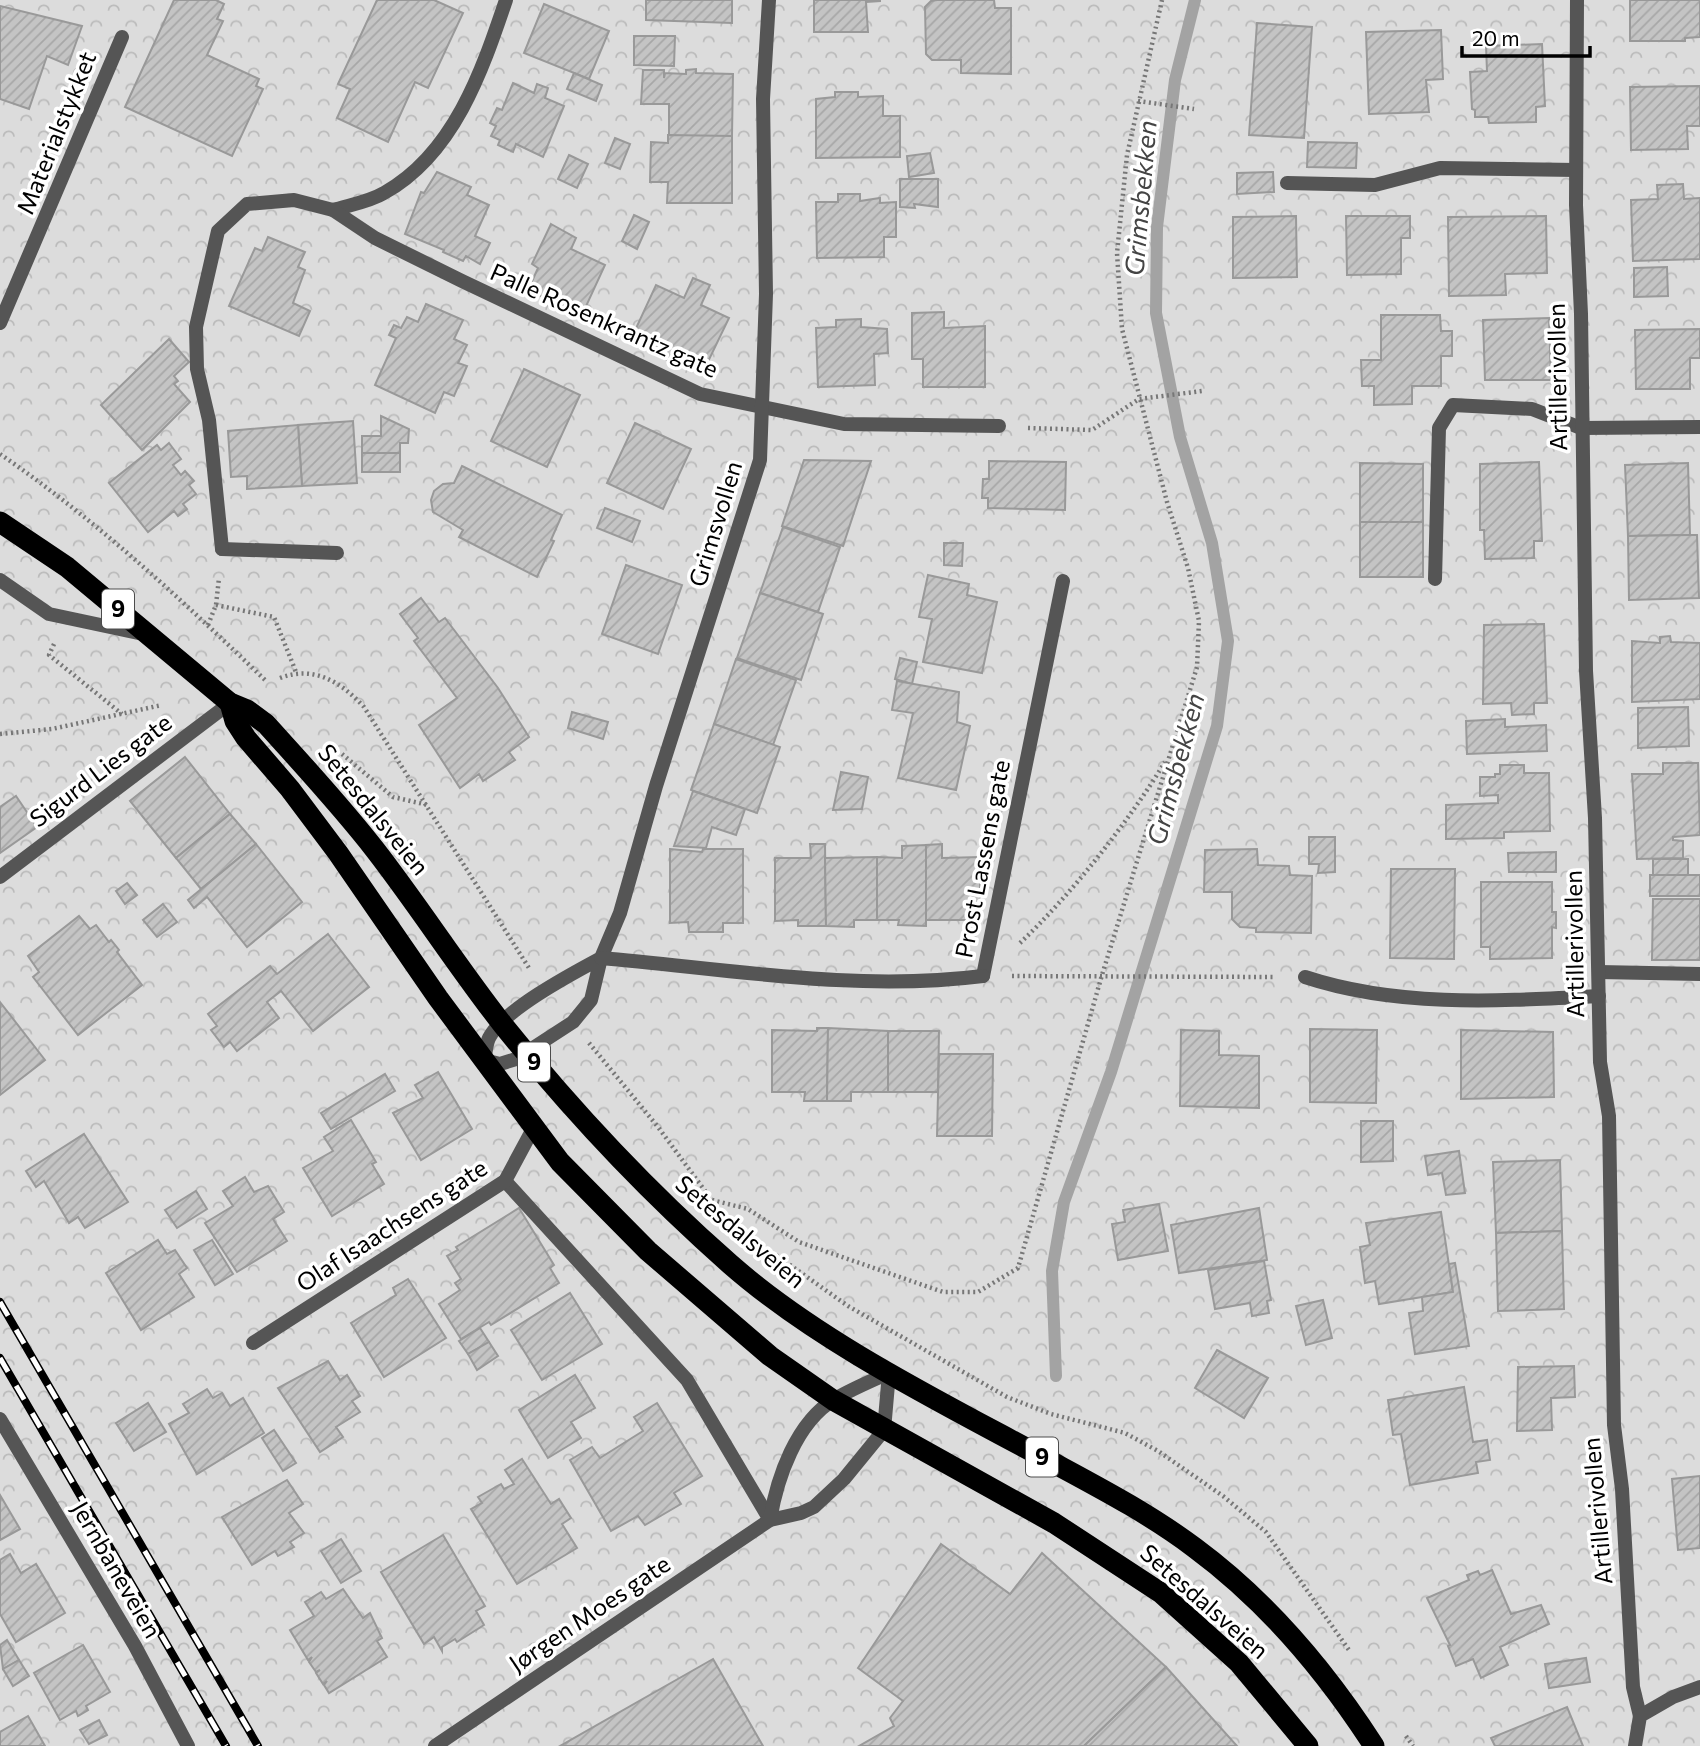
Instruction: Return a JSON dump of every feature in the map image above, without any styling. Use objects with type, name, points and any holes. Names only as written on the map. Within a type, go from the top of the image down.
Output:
[{"type":"highway","name":"Setesdalsveien","points":[[0,522],[67,567],[230,703],[266,724],[375,849],[502,1023],[602,1142],[731,1265],[764,1292],[889,1373],[1128,1503],[1193,1546],[1237,1581],[1283,1625],[1309,1654],[1374,1746]]},
{"type":"highway","name":"Setesdalsveien","points":[[230,703],[235,721],[246,738],[290,789],[560,1162],[648,1251],[770,1356],[832,1400],[1054,1523],[1161,1593],[1239,1663],[1307,1746]]},
{"type":"street","points":[[333,211],[383,194],[426,162],[459,116],[489,50],[506,0]]},
{"type":"street","name":"Grimsvollen","points":[[484,1060],[500,1065],[526,1052],[573,1022],[591,1000],[601,958],[620,913],[656,786],[743,522],[760,460],[766,294],[764,99],[769,0]]},
{"type":"street","name":"Artillerivollen","points":[[1577,0],[1576,170],[1586,671],[1595,818],[1600,1062],[1609,1116],[1614,1425],[1622,1489],[1633,1687],[1640,1716]]},
{"type":"street","name":"Materialstykket","points":[[0,323],[122,37]]},
{"type":"street","points":[[1287,183],[1375,185],[1440,168],[1576,170]]},
{"type":"street","name":"Palle Rosenkrantz gate","points":[[222,549],[209,420],[197,369],[196,327],[218,231],[247,204],[295,200],[333,211],[375,238],[700,394],[844,424],[999,426]]},
{"type":"street","points":[[1435,579],[1439,428],[1453,405],[1532,409],[1581,428],[1700,427]]},
{"type":"street","points":[[222,549],[337,553]]},
{"type":"street","points":[[0,580],[50,614],[151,636]]},
{"type":"street","name":"Prost Lassens gate","points":[[601,958],[808,980],[936,982],[983,976],[1063,581]]},
{"type":"street","name":"Sigurd Lies gate","points":[[0,877],[230,703]]},
{"type":"street","points":[[484,1060],[489,1039],[502,1023],[563,978],[601,958]]},
{"type":"street","points":[[1599,972],[1700,974]]},
{"type":"street","points":[[1305,977],[1348,992],[1404,999],[1599,996]]},
{"type":"street","name":"Olaf Isaachsens gate","points":[[253,1343],[505,1181],[534,1127]]},
{"type":"street","points":[[505,1181],[687,1380],[770,1520]]},
{"type":"street","points":[[770,1520],[775,1492],[804,1429],[832,1400],[889,1373]]},
{"type":"street","points":[[884,1430],[889,1373]]},
{"type":"street","name":"Jernbaneveien","points":[[0,1419],[135,1646],[188,1746]]},
{"type":"street","name":"Jørgen Moes gate","points":[[435,1746],[770,1520],[814,1507],[844,1479],[884,1430]]},
{"type":"street","points":[[1635,1746],[1640,1716],[1673,1697],[1700,1687]]},
{"type":"path","points":[[712,1200],[748,1209],[799,1242],[943,1292],[978,1292],[1018,1268],[1102,975],[1197,667],[1199,621],[1188,568],[1139,399],[1122,329],[1117,253],[1127,155],[1162,0]]},
{"type":"path","points":[[1138,101],[1194,109]]},
{"type":"path","points":[[999,426],[1092,430],[1139,399],[1202,391]]},
{"type":"path","points":[[0,454],[62,497],[208,625],[266,682]]},
{"type":"path","points":[[208,625],[216,605],[222,549]]},
{"type":"path","points":[[216,605],[274,617],[296,672]]},
{"type":"path","points":[[56,640],[49,655],[123,715]]},
{"type":"path","points":[[280,678],[296,672],[315,674],[350,692],[364,706],[530,968]]},
{"type":"path","points":[[0,734],[52,729],[162,705]]},
{"type":"path","points":[[334,748],[393,797],[428,805]]},
{"type":"path","points":[[983,976],[1042,922],[1139,805],[1169,755]]},
{"type":"path","points":[[983,976],[1305,977]]},
{"type":"path","points":[[592,1048],[658,1127],[721,1209]]},
{"type":"path","points":[[769,1250],[848,1306],[1007,1397],[1051,1414],[1125,1433],[1158,1451],[1206,1484],[1266,1532],[1354,1657]]},
{"type":"path","points":[[1399,1724],[1413,1746]]},
{"type":"green space","points":[[0,0],[1700,0],[1700,1746],[0,1746]]},
{"type":"building","points":[[174,0],[216,0],[224,4],[217,19],[223,21],[207,55],[259,79],[256,86],[263,89],[232,156],[125,107]]},
{"type":"building","points":[[377,0],[434,0],[463,13],[428,88],[415,82],[388,142],[337,118],[350,89],[338,84]]},
{"type":"building","points":[[646,0],[732,0],[732,23],[646,20]]},
{"type":"building","points":[[814,0],[880,1],[866,2],[868,32],[814,32]]},
{"type":"building","points":[[994,0],[995,8],[1011,8],[1011,74],[961,73],[961,60],[932,60],[926,54],[925,7],[931,1]]},
{"type":"building","points":[[1630,0],[1700,0],[1700,37],[1685,38],[1685,41],[1630,41]]},
{"type":"building","points":[[544,4],[609,31],[589,79],[524,53]]},
{"type":"building","points":[[0,6],[82,26],[68,65],[47,56],[29,109],[0,99]]},
{"type":"building","points":[[1257,23],[1312,27],[1304,138],[1249,135]]},
{"type":"building","points":[[1441,30],[1443,79],[1426,80],[1429,112],[1369,114],[1366,32]]},
{"type":"building","points":[[634,36],[675,36],[674,66],[634,65]]},
{"type":"building","points":[[1542,44],[1545,106],[1536,107],[1536,122],[1489,123],[1488,117],[1475,117],[1470,72],[1487,71],[1486,46]]},
{"type":"building","points":[[696,69],[696,73],[733,74],[732,136],[669,136],[669,104],[641,104],[643,70],[664,70],[664,78],[665,73],[686,74],[686,70]]},
{"type":"building","points":[[574,73],[602,85],[596,101],[567,89]]},
{"type":"building","points":[[513,83],[534,93],[537,84],[548,88],[545,98],[564,106],[543,157],[516,144],[513,152],[498,145],[500,140],[491,136],[496,126],[490,123],[497,108],[502,110]]},
{"type":"building","points":[[1700,86],[1700,126],[1687,126],[1688,149],[1631,150],[1630,87]]},
{"type":"building","points":[[835,92],[858,92],[858,97],[883,96],[883,116],[900,116],[900,157],[816,158],[816,99],[835,97]]},
{"type":"building","points":[[668,135],[732,136],[732,203],[667,203],[668,182],[650,182],[651,142],[668,143]]},
{"type":"building","points":[[615,138],[630,144],[620,169],[605,163]]},
{"type":"building","points":[[1308,142],[1357,143],[1356,168],[1307,167]]},
{"type":"building","points":[[930,153],[934,173],[909,177],[907,156]]},
{"type":"building","points":[[569,155],[588,164],[577,188],[558,179]]},
{"type":"building","points":[[437,172],[471,187],[467,195],[489,205],[475,236],[490,243],[480,264],[466,256],[463,261],[405,234],[421,192],[424,193]]},
{"type":"building","points":[[1273,172],[1274,192],[1237,194],[1237,173]]},
{"type":"building","points":[[900,179],[938,179],[938,207],[914,204],[915,208],[900,207]]},
{"type":"building","points":[[1683,184],[1684,199],[1700,198],[1700,259],[1633,261],[1631,200],[1658,199],[1657,185]]},
{"type":"building","points":[[838,194],[860,194],[860,201],[880,198],[880,203],[896,202],[896,237],[884,237],[884,257],[817,258],[816,202],[838,202]]},
{"type":"building","points":[[634,215],[649,222],[637,249],[622,241]]},
{"type":"building","points":[[1296,216],[1297,277],[1233,278],[1233,217]]},
{"type":"building","points":[[1346,216],[1410,216],[1410,238],[1401,238],[1401,274],[1347,275]]},
{"type":"building","points":[[1546,216],[1547,273],[1505,274],[1506,295],[1449,296],[1448,217]]},
{"type":"building","points":[[551,224],[576,238],[571,249],[605,265],[582,315],[528,290],[538,268],[532,264]]},
{"type":"building","points":[[268,237],[305,252],[298,267],[305,270],[293,303],[310,311],[299,336],[229,306],[255,248],[262,251]]},
{"type":"building","points":[[1667,267],[1668,296],[1634,297],[1634,268]]},
{"type":"building","points":[[693,278],[710,285],[701,305],[729,318],[704,370],[674,356],[671,362],[660,357],[663,351],[632,337],[656,285],[684,298]]},
{"type":"building","points":[[426,304],[463,320],[454,339],[467,345],[458,363],[467,366],[454,396],[444,392],[435,413],[375,385],[396,338],[389,335],[394,325],[401,328],[407,317],[418,322]]},
{"type":"building","points":[[944,312],[944,328],[985,326],[985,387],[923,387],[923,359],[912,359],[912,313]]},
{"type":"building","points":[[1381,315],[1440,315],[1441,331],[1452,331],[1452,356],[1441,356],[1441,386],[1412,386],[1412,404],[1374,405],[1374,386],[1362,386],[1361,360],[1381,360]]},
{"type":"building","points":[[1549,318],[1551,380],[1485,380],[1483,320]]},
{"type":"building","points":[[861,319],[861,327],[887,329],[888,353],[874,354],[875,385],[818,387],[816,328],[836,327],[836,320]]},
{"type":"building","points":[[1700,329],[1700,358],[1690,358],[1690,389],[1636,389],[1635,330]]},
{"type":"building","points":[[169,339],[189,362],[174,376],[178,381],[174,384],[190,402],[142,450],[101,405]]},
{"type":"building","points":[[524,369],[580,395],[547,467],[491,441]]},
{"type":"building","points":[[381,416],[409,429],[408,443],[400,443],[400,453],[362,453],[362,436],[381,436]]},
{"type":"building","points":[[353,421],[357,483],[302,486],[298,425]]},
{"type":"building","points":[[635,423],[691,449],[663,509],[607,483]]},
{"type":"building","points":[[298,425],[302,486],[247,489],[247,476],[231,477],[228,431]]},
{"type":"building","points":[[169,443],[181,459],[173,465],[181,475],[185,471],[194,481],[189,485],[196,494],[183,504],[187,509],[178,516],[174,511],[148,532],[109,483],[157,445],[161,450]]},
{"type":"building","points":[[362,453],[400,453],[400,472],[362,472]]},
{"type":"building","points":[[804,460],[871,461],[843,546],[782,526]]},
{"type":"building","points":[[989,461],[1066,462],[1065,510],[988,508],[988,498],[982,498],[983,479],[989,479]]},
{"type":"building","points":[[1539,462],[1542,541],[1534,541],[1534,558],[1485,559],[1484,530],[1480,530],[1480,464]]},
{"type":"building","points":[[1360,463],[1423,464],[1423,522],[1360,522]]},
{"type":"building","points":[[1688,463],[1690,535],[1628,536],[1625,465]]},
{"type":"building","points":[[462,466],[562,515],[551,540],[554,541],[537,577],[459,537],[463,530],[433,512],[431,500],[434,491],[443,484],[454,483]]},
{"type":"building","points":[[605,508],[640,521],[632,542],[597,528]]},
{"type":"building","points":[[1360,522],[1423,522],[1423,577],[1360,577]]},
{"type":"building","points":[[783,527],[840,547],[818,612],[760,593]]},
{"type":"building","points":[[1697,535],[1699,598],[1629,600],[1628,536]]},
{"type":"building","points":[[944,543],[963,543],[962,566],[944,565]]},
{"type":"building","points":[[626,565],[682,585],[658,654],[602,634]]},
{"type":"building","points":[[928,575],[969,584],[967,595],[997,602],[982,673],[923,662],[932,619],[919,617]]},
{"type":"building","points":[[760,593],[823,614],[801,680],[737,658]]},
{"type":"building","points":[[421,598],[439,622],[445,618],[498,688],[529,737],[509,752],[515,760],[483,781],[479,774],[460,788],[419,725],[457,698],[414,641],[418,638],[400,614]]},
{"type":"building","points":[[1544,624],[1547,703],[1534,703],[1534,714],[1512,715],[1511,703],[1483,704],[1484,625]]},
{"type":"building","points":[[1670,636],[1671,642],[1700,643],[1700,699],[1632,702],[1632,641],[1660,643],[1660,637]]},
{"type":"building","points":[[900,658],[917,662],[912,684],[895,679]]},
{"type":"building","points":[[736,659],[796,680],[773,745],[714,724]]},
{"type":"building","points":[[897,681],[959,692],[957,722],[970,726],[956,790],[898,778],[913,713],[892,710]]},
{"type":"building","points":[[1688,707],[1689,746],[1638,748],[1638,708]]},
{"type":"building","points":[[572,712],[608,722],[603,739],[568,728]]},
{"type":"building","points":[[1505,719],[1505,727],[1546,725],[1547,751],[1467,754],[1466,721]]},
{"type":"building","points":[[714,724],[780,747],[757,813],[691,790]]},
{"type":"building","points":[[185,757],[230,814],[176,858],[130,801]]},
{"type":"building","points":[[1663,763],[1698,763],[1700,835],[1673,837],[1673,840],[1683,841],[1683,858],[1637,859],[1632,774],[1663,774]]},
{"type":"building","points":[[1500,765],[1524,765],[1524,773],[1549,773],[1550,831],[1504,832],[1504,838],[1446,839],[1446,805],[1498,803],[1498,795],[1480,796],[1480,777],[1495,777],[1495,774],[1500,774]]},
{"type":"building","points":[[841,772],[868,777],[862,809],[833,810]]},
{"type":"building","points":[[693,791],[745,809],[736,835],[712,827],[706,848],[674,846]]},
{"type":"building","points":[[16,796],[37,827],[0,853],[0,807]]},
{"type":"building","points":[[230,814],[256,844],[201,889],[176,858]]},
{"type":"building","points":[[1309,837],[1335,837],[1335,872],[1318,873],[1319,864],[1309,864]]},
{"type":"building","points":[[256,844],[302,902],[247,947],[207,897],[194,908],[188,900]]},
{"type":"building","points":[[810,844],[825,844],[826,926],[798,926],[798,920],[775,921],[775,858],[811,858]]},
{"type":"building","points":[[942,844],[942,858],[980,857],[980,920],[926,920],[926,845]]},
{"type":"building","points":[[926,845],[926,926],[898,925],[899,920],[877,920],[877,857],[902,858],[902,846]]},
{"type":"building","points":[[670,849],[702,852],[703,849],[743,849],[743,923],[723,923],[723,932],[689,932],[688,922],[670,923]]},
{"type":"building","points":[[1257,849],[1258,865],[1289,866],[1290,875],[1312,876],[1311,933],[1256,932],[1256,928],[1240,927],[1232,919],[1232,892],[1204,892],[1205,850]]},
{"type":"building","points":[[1556,852],[1556,872],[1509,872],[1508,853]]},
{"type":"building","points":[[877,857],[877,920],[854,920],[854,927],[826,926],[825,858]]},
{"type":"building","points":[[1653,859],[1688,859],[1688,875],[1653,875]]},
{"type":"building","points":[[1391,869],[1455,869],[1454,959],[1390,958]]},
{"type":"building","points":[[1650,875],[1700,875],[1700,896],[1650,896]]},
{"type":"building","points":[[1481,882],[1552,882],[1552,912],[1556,912],[1556,928],[1552,927],[1552,958],[1490,959],[1490,947],[1481,947]]},
{"type":"building","points":[[127,883],[137,895],[125,904],[116,891]]},
{"type":"building","points":[[1653,899],[1700,899],[1700,960],[1652,960]]},
{"type":"building","points":[[163,904],[177,922],[157,937],[143,920]]},
{"type":"building","points":[[79,916],[90,929],[96,925],[109,942],[111,940],[142,985],[78,1035],[33,977],[39,972],[28,956]]},
{"type":"building","points":[[328,934],[369,987],[313,1031],[281,991],[267,1002],[279,1018],[237,1051],[230,1042],[224,1047],[211,1030],[217,1026],[208,1014],[270,966],[277,974]]},
{"type":"building","points":[[0,1002],[45,1060],[0,1095]]},
{"type":"building","points":[[817,1028],[828,1028],[827,1101],[804,1101],[805,1092],[772,1092],[772,1030],[817,1031]]},
{"type":"building","points":[[828,1028],[888,1031],[888,1092],[851,1092],[851,1101],[827,1101]]},
{"type":"building","points":[[1310,1029],[1377,1030],[1376,1103],[1310,1102]]},
{"type":"building","points":[[1181,1030],[1219,1031],[1219,1055],[1259,1056],[1259,1108],[1180,1106]]},
{"type":"building","points":[[1461,1030],[1553,1032],[1554,1097],[1461,1099]]},
{"type":"building","points":[[888,1031],[939,1031],[938,1092],[888,1092]]},
{"type":"building","points":[[939,1054],[993,1054],[992,1136],[937,1136]]},
{"type":"building","points":[[438,1072],[472,1129],[421,1160],[393,1113],[423,1098],[415,1085]]},
{"type":"building","points":[[385,1074],[395,1091],[331,1129],[321,1113]]},
{"type":"building","points":[[351,1120],[376,1162],[372,1164],[384,1184],[332,1216],[303,1168],[333,1151],[324,1137]]},
{"type":"building","points":[[1361,1121],[1393,1121],[1393,1161],[1361,1162]]},
{"type":"building","points":[[84,1134],[128,1202],[85,1228],[78,1217],[69,1223],[44,1181],[36,1187],[26,1171]]},
{"type":"building","points":[[1459,1151],[1465,1193],[1446,1195],[1442,1173],[1428,1175],[1425,1156]]},
{"type":"building","points":[[1560,1160],[1562,1231],[1496,1233],[1493,1162]]},
{"type":"building","points":[[245,1177],[254,1192],[268,1186],[284,1212],[273,1219],[287,1241],[237,1272],[205,1223],[233,1206],[223,1191]]},
{"type":"building","points":[[196,1191],[207,1209],[177,1228],[165,1210]]},
{"type":"building","points":[[1159,1204],[1168,1251],[1118,1260],[1112,1224],[1125,1222],[1123,1210]]},
{"type":"building","points":[[519,1208],[554,1265],[550,1268],[559,1283],[491,1325],[489,1322],[461,1339],[439,1304],[460,1290],[455,1283],[461,1279],[447,1256],[458,1250],[456,1247]]},
{"type":"building","points":[[1259,1208],[1267,1260],[1179,1273],[1171,1225]]},
{"type":"building","points":[[1441,1212],[1453,1292],[1379,1304],[1375,1281],[1365,1283],[1360,1247],[1370,1245],[1366,1223]]},
{"type":"building","points":[[1562,1231],[1564,1309],[1498,1311],[1496,1233]]},
{"type":"building","points":[[158,1240],[167,1254],[175,1250],[187,1268],[179,1274],[194,1297],[141,1330],[106,1273]]},
{"type":"building","points":[[212,1240],[233,1274],[215,1285],[194,1250]]},
{"type":"building","points":[[1264,1261],[1271,1300],[1267,1301],[1269,1313],[1252,1316],[1250,1303],[1215,1309],[1208,1270]]},
{"type":"building","points":[[1455,1263],[1469,1346],[1415,1354],[1409,1313],[1423,1311],[1422,1297],[1453,1292],[1449,1264]]},
{"type":"building","points":[[408,1279],[446,1338],[384,1377],[351,1323],[396,1295],[393,1288]]},
{"type":"building","points":[[570,1293],[602,1344],[542,1380],[511,1330]]},
{"type":"building","points":[[1323,1300],[1332,1338],[1306,1345],[1296,1306]]},
{"type":"building","points":[[480,1328],[489,1342],[468,1354],[459,1341]]},
{"type":"building","points":[[489,1342],[498,1356],[477,1370],[468,1354]]},
{"type":"building","points":[[1217,1350],[1268,1378],[1244,1418],[1195,1388]]},
{"type":"building","points":[[328,1361],[340,1380],[347,1375],[360,1396],[352,1401],[360,1412],[336,1427],[343,1437],[320,1452],[278,1388]]},
{"type":"building","points":[[1574,1366],[1575,1397],[1551,1398],[1552,1430],[1517,1431],[1518,1367]]},
{"type":"building","points":[[575,1375],[595,1408],[571,1422],[581,1438],[548,1458],[519,1410]]},
{"type":"building","points":[[1464,1387],[1473,1442],[1487,1440],[1490,1460],[1476,1462],[1478,1473],[1410,1485],[1401,1434],[1393,1435],[1388,1400]]},
{"type":"building","points":[[207,1389],[213,1398],[222,1393],[230,1406],[243,1398],[264,1433],[197,1474],[169,1424],[189,1413],[183,1404]]},
{"type":"building","points":[[148,1403],[166,1432],[134,1451],[116,1423]]},
{"type":"building","points":[[657,1403],[702,1476],[674,1493],[681,1504],[645,1525],[638,1516],[611,1531],[570,1460],[592,1447],[600,1458],[643,1431],[634,1417]]},
{"type":"building","points":[[274,1430],[296,1463],[283,1471],[262,1438]]},
{"type":"building","points":[[522,1459],[551,1504],[559,1499],[571,1518],[562,1524],[577,1548],[517,1584],[471,1509],[482,1503],[478,1497],[501,1484],[504,1489],[514,1484],[505,1470]]},
{"type":"building","points":[[1700,1476],[1700,1548],[1678,1550],[1672,1479]]},
{"type":"building","points":[[287,1480],[303,1504],[289,1513],[304,1533],[290,1542],[294,1547],[278,1556],[275,1551],[252,1565],[222,1517]]},
{"type":"building","points":[[0,1495],[20,1529],[0,1540]]},
{"type":"building","points":[[443,1535],[485,1606],[476,1611],[484,1625],[457,1642],[455,1639],[442,1647],[442,1651],[434,1637],[424,1644],[381,1572]]},
{"type":"building","points":[[341,1539],[361,1571],[341,1583],[321,1551]]},
{"type":"building","points":[[941,1544],[1010,1594],[1042,1553],[1166,1667],[1084,1746],[859,1746],[894,1726],[890,1718],[903,1701],[858,1668]]},
{"type":"building","points":[[10,1554],[21,1573],[36,1564],[65,1613],[16,1642],[0,1614],[0,1560]]},
{"type":"building","points":[[1492,1570],[1511,1614],[1541,1605],[1549,1624],[1500,1647],[1508,1665],[1481,1678],[1473,1659],[1456,1666],[1448,1646],[1450,1645],[1427,1598],[1469,1580],[1467,1575],[1478,1571],[1480,1575]]},
{"type":"building","points":[[343,1589],[363,1618],[370,1613],[382,1638],[377,1641],[387,1657],[329,1693],[324,1685],[327,1681],[323,1684],[316,1673],[320,1670],[316,1672],[309,1662],[312,1657],[308,1660],[290,1630],[314,1616],[305,1602],[321,1592],[326,1599]]},
{"type":"building","points":[[7,1640],[19,1660],[3,1669],[0,1645]]},
{"type":"building","points":[[83,1645],[110,1692],[86,1706],[88,1710],[78,1716],[76,1711],[60,1720],[34,1673]]},
{"type":"building","points":[[1586,1658],[1590,1682],[1549,1688],[1545,1664]]},
{"type":"building","points":[[713,1659],[763,1746],[560,1746]]},
{"type":"building","points":[[19,1660],[29,1676],[13,1686],[3,1669]]},
{"type":"building","points":[[1166,1667],[1237,1746],[1084,1746]]},
{"type":"building","points":[[1567,1707],[1583,1746],[1495,1746],[1491,1738]]},
{"type":"building","points":[[28,1716],[45,1746],[0,1746],[0,1732]]},
{"type":"building","points":[[99,1720],[107,1735],[89,1744],[80,1730]]},
{"type":"waterway","name":"Grimsbekken","points":[[1056,1376],[1052,1271],[1064,1202],[1111,1072],[1217,726],[1228,641],[1212,543],[1180,437],[1156,313],[1157,227],[1175,80],[1195,0]]},
{"type":"railway","points":[[0,1302],[258,1746]]},
{"type":"railway","points":[[0,1358],[226,1746]]}]
